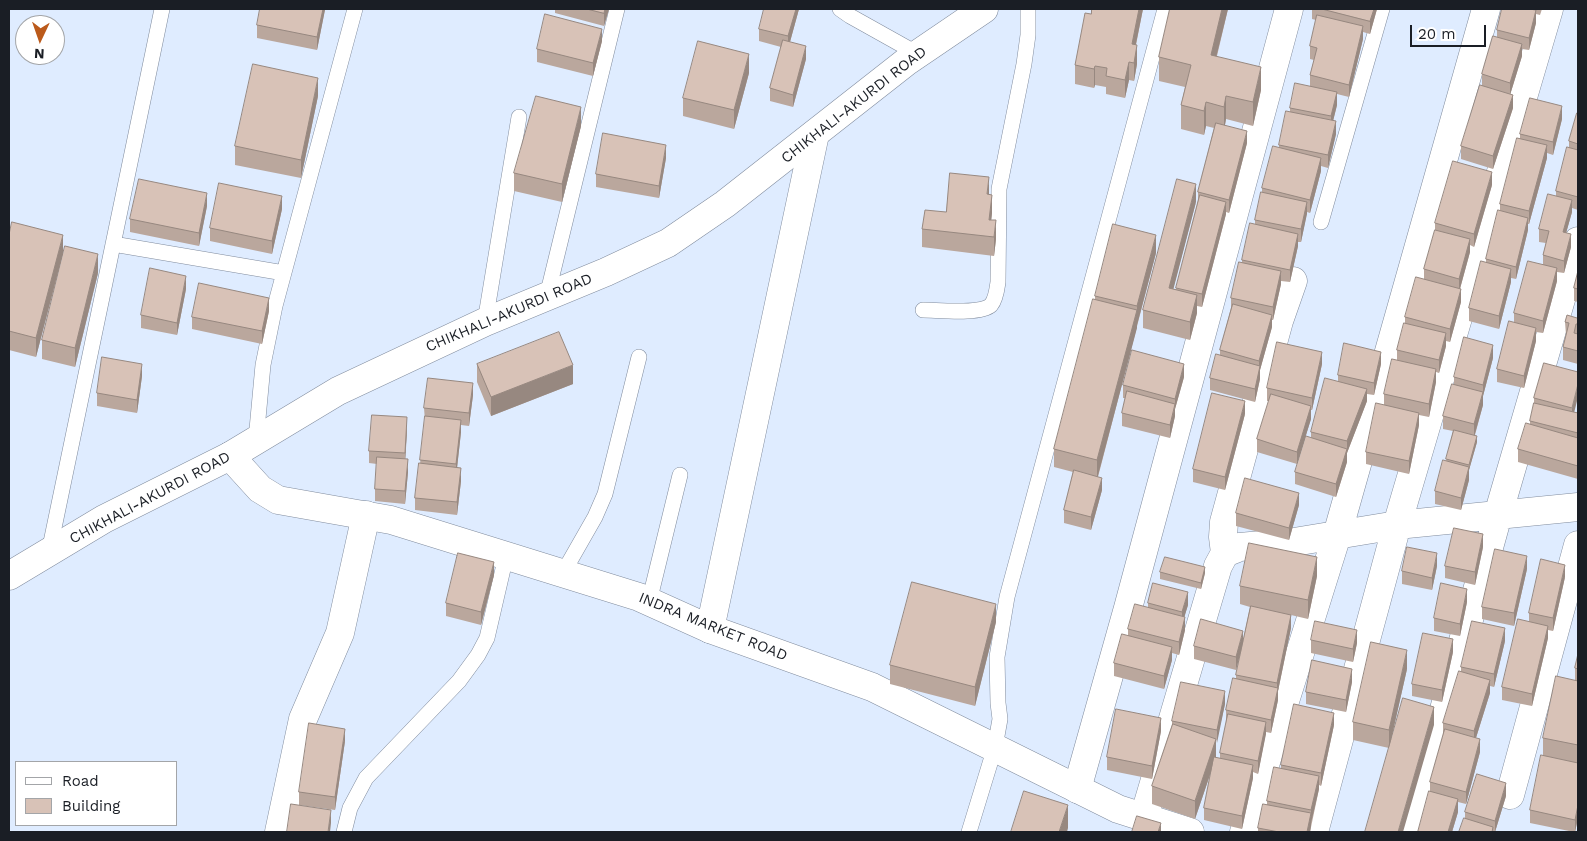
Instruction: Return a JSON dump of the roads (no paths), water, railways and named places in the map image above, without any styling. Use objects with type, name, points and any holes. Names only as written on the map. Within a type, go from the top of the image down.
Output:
[{"type":"street","name":"CHIKHALI-AKURDI ROAD","points":[[9,576],[104,519],[230,456],[338,391],[418,352],[606,272],[668,243],[725,204],[918,54],[984,9]]},
{"type":"street","points":[[1077,789],[1128,608],[1288,9]]},
{"type":"street","points":[[1244,832],[1338,535],[1486,9]]},
{"type":"street","points":[[1314,832],[1397,525],[1549,9]]},
{"type":"street","points":[[710,629],[815,134]]},
{"type":"street","points":[[1410,832],[1498,515],[1578,241]]},
{"type":"street","points":[[1144,817],[1218,566],[1225,553],[1224,522],[1279,321],[1293,281]]},
{"type":"street","name":"INDRA MARKET ROAD","points":[[230,456],[260,490],[278,500],[391,520],[563,573],[649,602],[710,629],[872,688],[1118,809],[1190,832]]},
{"type":"street","points":[[1225,553],[1240,547],[1294,542],[1397,525],[1578,507]]},
{"type":"street","points":[[279,832],[304,719],[340,633],[366,515]]},
{"type":"street","points":[[1510,795],[1578,545]]},
{"type":"lane","points":[[49,552],[162,9]]},
{"type":"lane","points":[[256,440],[263,365],[275,306],[355,9]]},
{"type":"lane","points":[[546,296],[617,9]]},
{"type":"lane","points":[[840,9],[918,54]]},
{"type":"lane","points":[[923,310],[980,310],[990,305],[996,296],[998,282],[999,189],[1024,64],[1028,35],[1028,9]]},
{"type":"lane","points":[[969,832],[995,747],[1000,719],[997,657],[1007,596],[1165,9]]},
{"type":"lane","points":[[1322,222],[1382,9]]},
{"type":"lane","points":[[485,322],[520,117]]},
{"type":"lane","points":[[113,244],[284,273]]},
{"type":"lane","points":[[563,573],[595,517],[604,494],[639,357]]},
{"type":"lane","points":[[649,602],[680,475]]},
{"type":"lane","points":[[344,832],[350,808],[366,778],[459,681],[478,655],[487,638],[506,556]]}]
